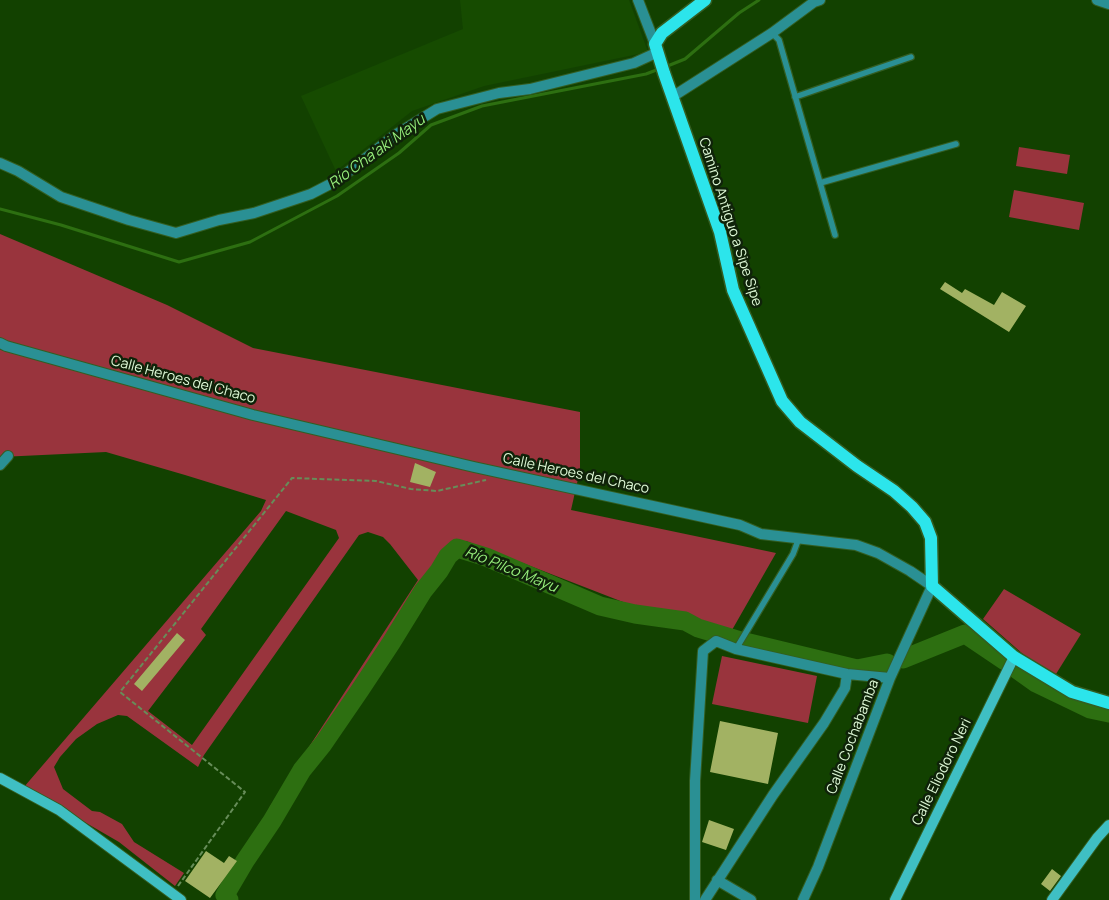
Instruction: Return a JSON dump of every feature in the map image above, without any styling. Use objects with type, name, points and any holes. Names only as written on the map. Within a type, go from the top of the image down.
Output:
[{"type":"main road","points":[[658,51],[662,33],[705,0]]},
{"type":"main road","name":"Camino Antiguo a Sipe Sipe","points":[[658,51],[672,97],[720,232],[733,290],[782,401],[800,422],[857,466],[894,491],[925,522],[931,538],[933,558],[932,586]]},
{"type":"main road","name":"Calle Heroes del Chaco","points":[[932,586],[1014,657],[1072,692],[1109,703]]},
{"type":"street","points":[[0,163],[18,171],[61,197],[129,220],[176,233],[219,220],[254,213],[311,194],[338,180],[395,135],[437,109],[499,93],[530,89],[634,63],[658,51],[638,0]]},
{"type":"street","points":[[672,97],[772,33],[814,2],[820,0]]},
{"type":"street","points":[[1097,0],[1109,4]]},
{"type":"street","name":"Calle Heroes del Chaco","points":[[0,343],[14,349],[252,415],[474,467],[740,525],[761,534],[856,545],[878,553],[932,586]]},
{"type":"street","points":[[0,465],[8,456]]},
{"type":"street","name":"Calle Cochabamba","points":[[803,900],[818,867],[890,678],[932,586]]},
{"type":"street","points":[[694,900],[696,781],[703,651],[716,641],[736,649],[847,674],[890,678]]},
{"type":"street","name":"Calle Eliodoro Neri","points":[[895,900],[1014,657]]},
{"type":"street","points":[[705,900],[772,796],[824,723],[845,688],[847,674]]},
{"type":"street","points":[[0,778],[59,810],[176,897]]},
{"type":"street","points":[[1052,900],[1097,838],[1109,825]]},
{"type":"street","points":[[717,880],[751,900]]},
{"type":"lane","points":[[772,33],[779,40],[835,235]]},
{"type":"lane","points":[[795,97],[910,57]]},
{"type":"lane","points":[[820,183],[956,144]]},
{"type":"lane","points":[[736,649],[793,554],[799,538]]},
{"type":"path","points":[[176,897],[245,792],[120,692],[292,478],[376,481],[411,489],[437,491],[487,480]]},
{"type":"shaded area","points":[[460,0],[629,0],[648,52],[484,86],[412,111],[336,171],[301,96],[463,29]]},
{"type":"shaded area","points":[[1019,147],[1070,155],[1067,174],[1016,166]]},
{"type":"shaded area","points":[[1014,190],[1084,203],[1079,230],[1009,217]]},
{"type":"shaded area","points":[[0,234],[167,305],[253,348],[580,412],[580,470],[571,510],[776,553],[728,637],[623,602],[466,541],[458,543],[423,591],[391,643],[323,744],[302,770],[272,821],[269,808],[418,580],[383,537],[368,532],[359,535],[204,755],[198,767],[127,716],[118,715],[97,724],[76,739],[54,767],[63,789],[92,811],[100,812],[122,824],[134,842],[184,873],[175,886],[119,842],[24,787],[261,511],[266,500],[106,452],[0,457]],"holes":[[[286,511],[336,530],[339,538],[192,745],[148,711],[206,635],[201,629]]]},
{"type":"shaded area","points":[[1004,589],[1081,634],[1056,674],[1032,662],[983,619]]},
{"type":"shaded area","points":[[722,656],[817,676],[808,723],[712,704]]},
{"type":"building","points":[[945,282],[962,293],[965,289],[994,305],[1002,292],[1026,306],[1009,332],[940,289]]},
{"type":"building","points":[[415,463],[436,472],[430,487],[410,482]]},
{"type":"building","points":[[177,633],[185,640],[142,691],[134,684]]},
{"type":"building","points":[[720,721],[778,733],[768,784],[710,772]]},
{"type":"building","points":[[709,820],[734,829],[726,850],[702,842]]},
{"type":"building","points":[[206,851],[224,863],[229,856],[237,861],[210,898],[185,881]]},
{"type":"building","points":[[1052,869],[1061,876],[1050,891],[1041,884]]},
{"type":"waterway","name":"Río Cha'aki Mayu","points":[[665,67],[685,59],[739,13],[759,0]]},
{"type":"waterway","name":"Río Cha'aki Mayu","points":[[0,209],[61,225],[179,262],[250,242],[337,196],[399,153],[431,125],[482,106],[646,74],[659,69]]},
{"type":"waterway","name":"Río Pilco Mayu","points":[[229,900],[225,895],[302,770],[323,744],[360,690],[423,591],[448,556],[457,548],[486,557],[600,606],[635,614],[685,621],[698,628],[741,641],[857,669],[887,663]]},
{"type":"waterway","points":[[903,659],[965,634],[1005,661]]},
{"type":"waterway","points":[[1015,668],[1036,683],[1090,709],[1109,713]]}]
